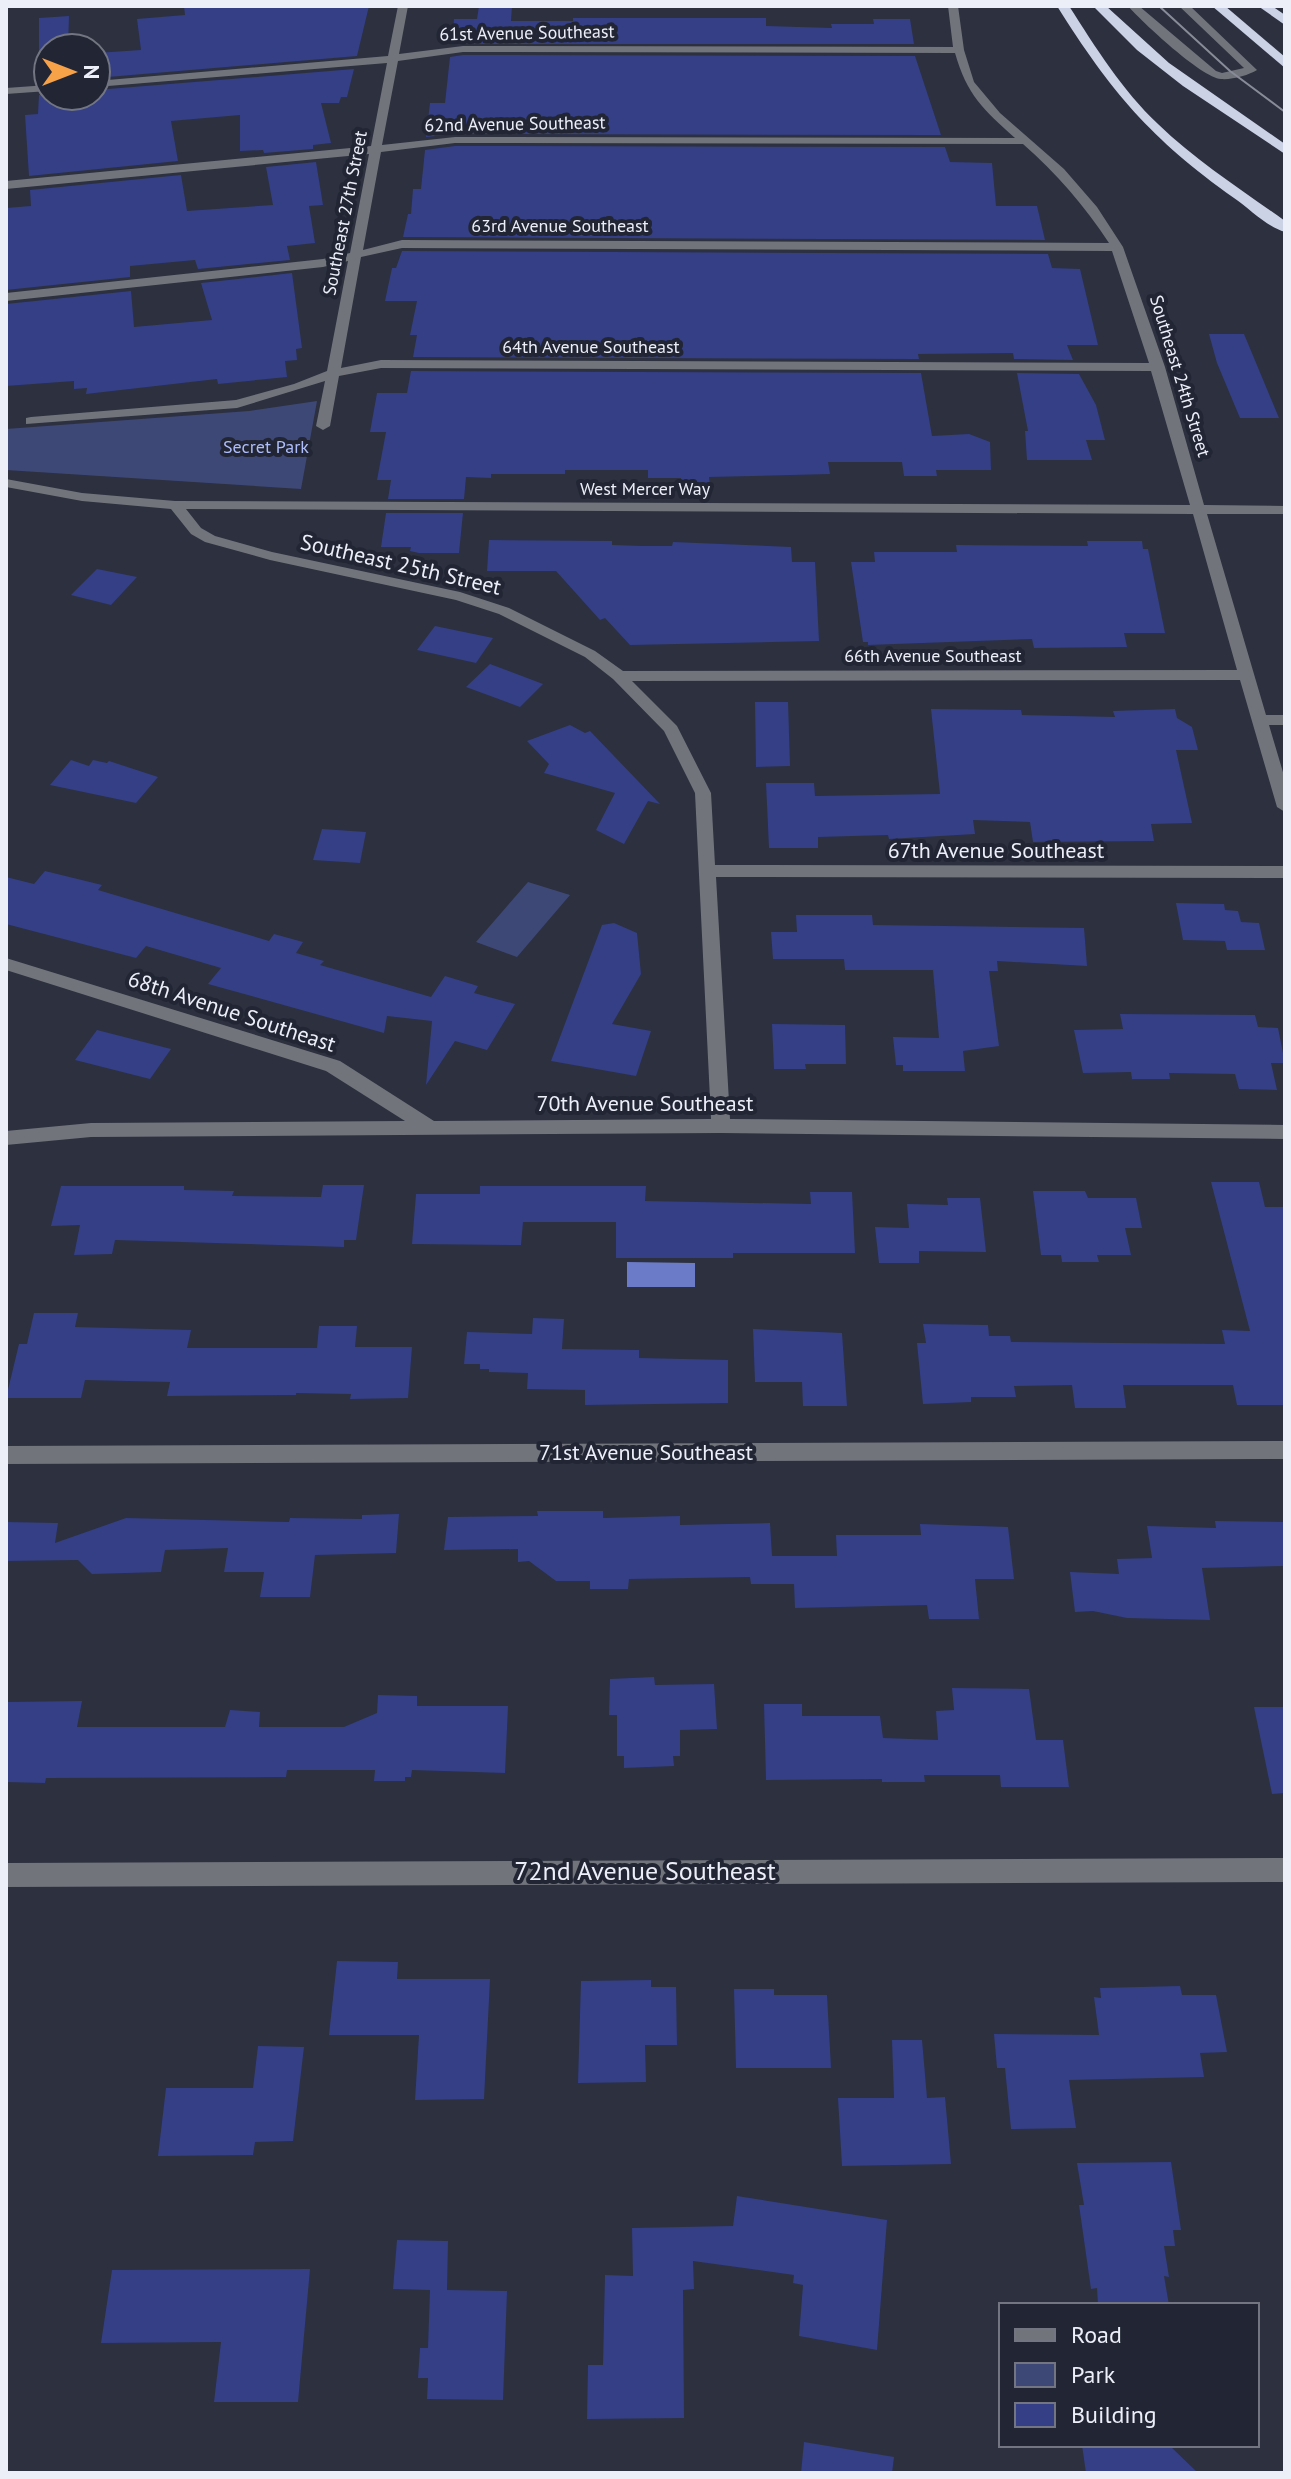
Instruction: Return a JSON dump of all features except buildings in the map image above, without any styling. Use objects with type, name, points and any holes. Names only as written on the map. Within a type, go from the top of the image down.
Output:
[{"type":"highway","points":[[1063,6],[1086,43],[1136,109],[1195,162],[1285,228]]},
{"type":"highway","points":[[1099,6],[1128,37],[1186,84],[1285,150]]},
{"type":"highway","points":[[1218,6],[1285,64]]},
{"type":"highway","points":[[1264,6],[1285,21]]},
{"type":"street","name":"Southeast 27th Street","points":[[323,426],[403,6]]},
{"type":"street","name":"Southeast 24th Street","points":[[953,6],[959,50],[969,83],[980,99],[1068,181],[1117,247],[1158,367],[1285,807]]},
{"type":"street","points":[[1133,6],[1212,73],[1222,76],[1252,70],[1184,6]]},
{"type":"street","name":"61st Avenue Southeast","points":[[112,83],[360,63],[463,49],[959,50]]},
{"type":"street","points":[[6,91],[32,89]]},
{"type":"street","name":"62nd Avenue Southeast","points":[[6,185],[339,155],[455,140],[1027,141]]},
{"type":"street","name":"63rd Avenue Southeast","points":[[6,297],[323,263],[402,244],[1117,247]]},
{"type":"street","name":"64th Avenue Southeast","points":[[31,421],[237,404],[299,387],[333,373],[381,364],[1158,367]]},
{"type":"street","name":"West Mercer Way","points":[[6,483],[82,497],[175,505],[1285,510]]},
{"type":"street","name":"Southeast 25th Street","points":[[175,505],[196,531],[210,539],[270,556],[460,596],[541,628],[590,654],[619,676],[671,729],[703,793],[721,1126]]},
{"type":"street","name":"66th Avenue Southeast","points":[[619,676],[1247,675]]},
{"type":"street","points":[[1260,720],[1285,720]]},
{"type":"street","name":"67th Avenue Southeast","points":[[708,871],[1285,872]]},
{"type":"street","name":"68th Avenue Southeast","points":[[6,964],[333,1066],[431,1128]]},
{"type":"street","name":"70th Avenue Southeast","points":[[6,1138],[91,1130],[721,1126],[1285,1132]]},
{"type":"street","name":"71st Avenue Southeast","points":[[6,1455],[1285,1450]]},
{"type":"street","name":"72nd Avenue Southeast","points":[[6,1875],[1285,1870]]},
{"type":"green space","name":"Secret Park","points":[[317,401],[301,489],[6,470],[6,429],[249,411]]},
{"type":"green space","points":[[528,882],[570,895],[517,957],[476,942]]},
{"type":"shaded area","points":[[627,1262],[695,1263],[695,1287],[627,1287]]},
{"type":"tram line","points":[[1159,6],[1230,71],[1285,112]]}]
